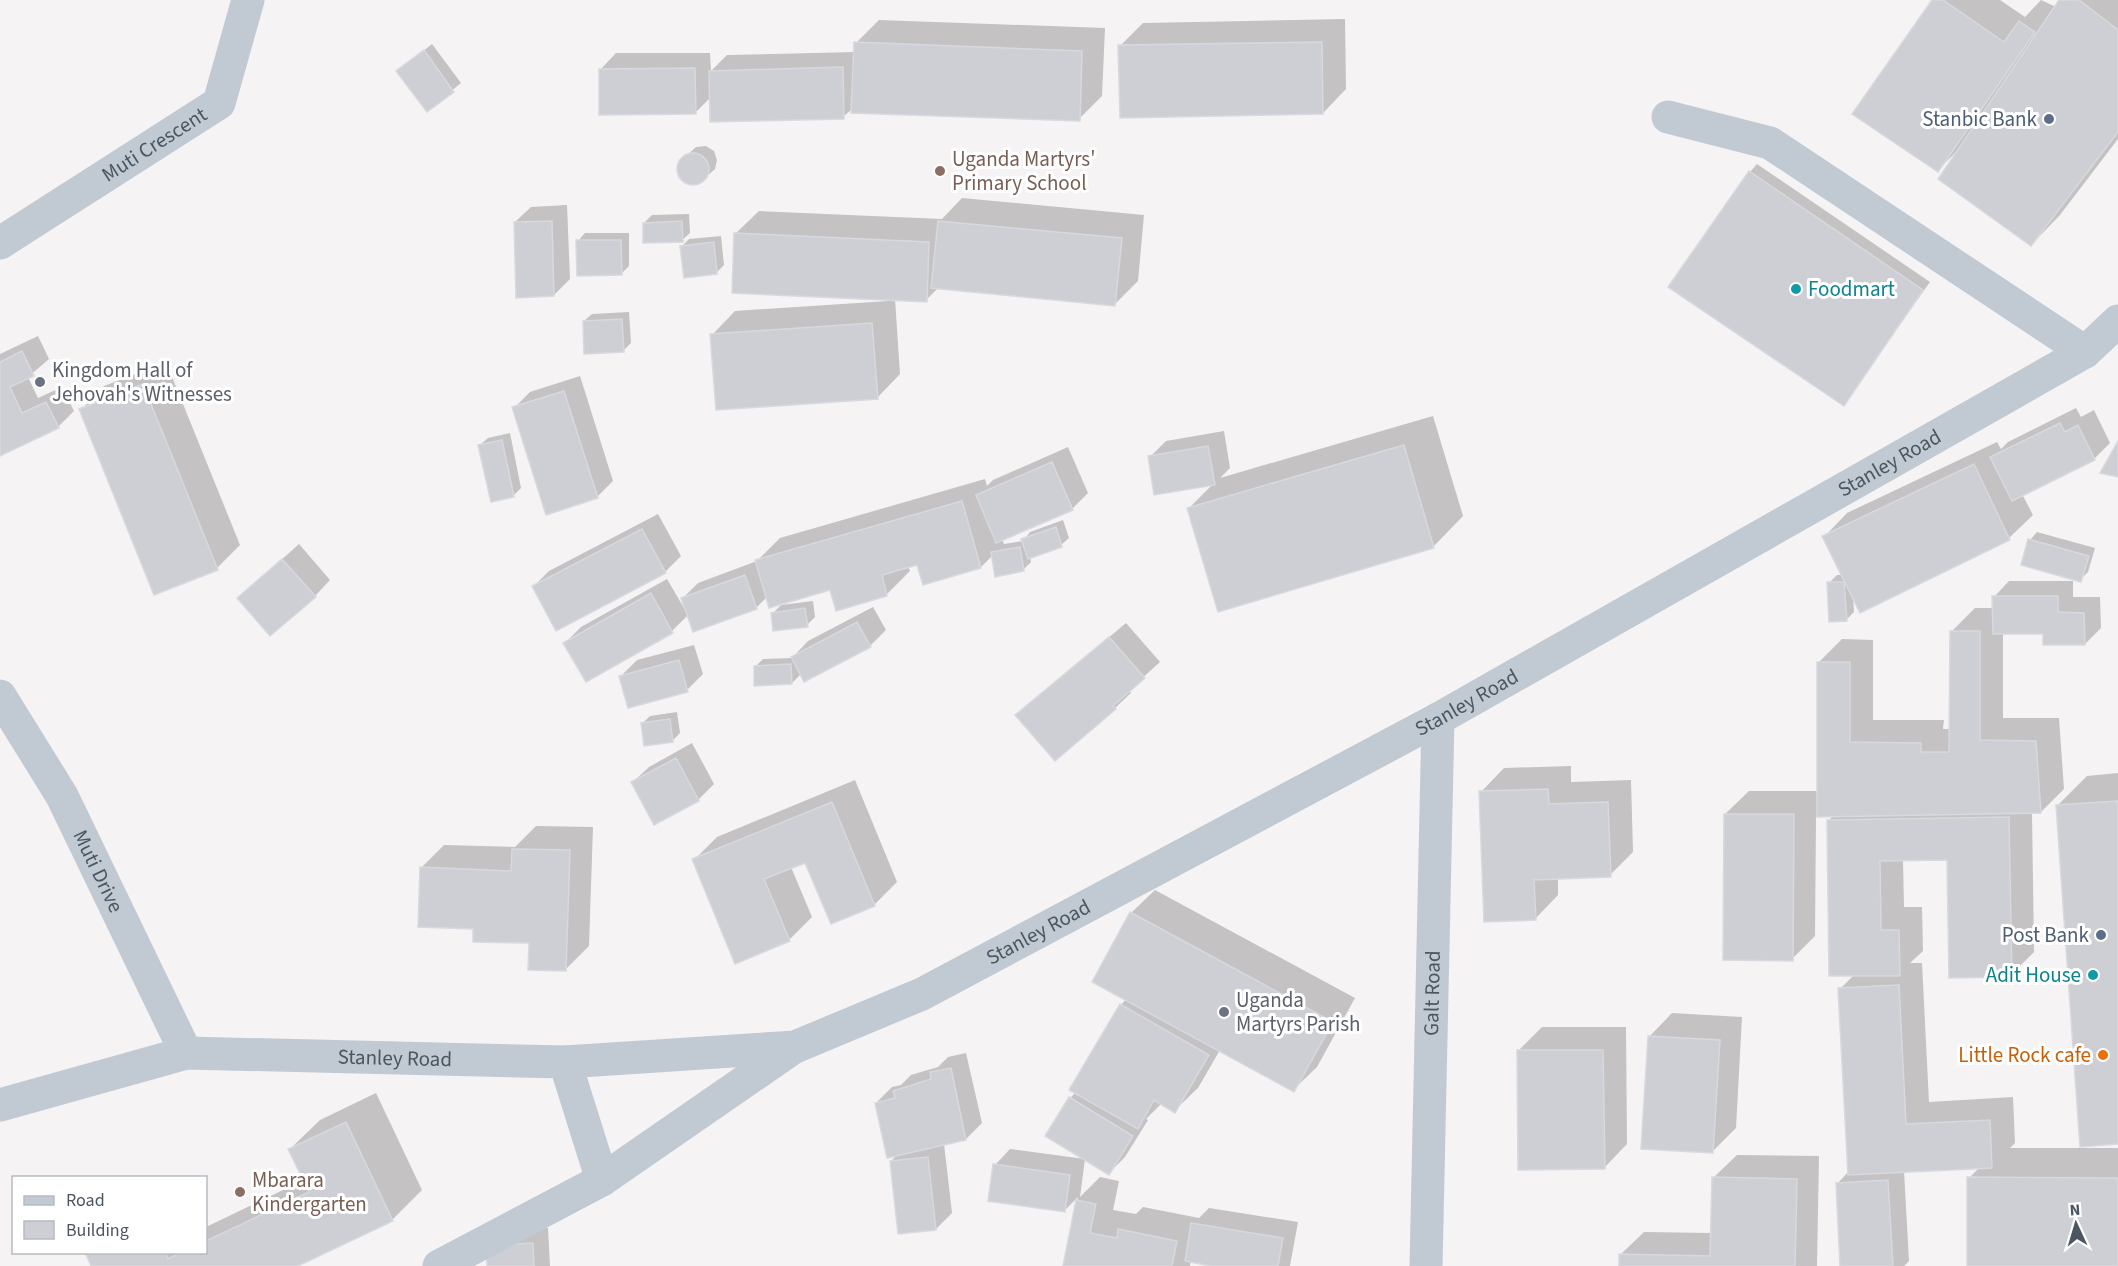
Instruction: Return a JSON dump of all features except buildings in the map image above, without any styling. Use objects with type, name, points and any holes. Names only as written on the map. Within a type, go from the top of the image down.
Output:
[{"type":"street","name":"Muti Crescent","points":[[0,243],[219,103],[248,0]]},
{"type":"street","points":[[1668,117],[1770,143],[2085,352]]},
{"type":"street","name":"Stanley Road","points":[[439,1266],[602,1180],[795,1047],[922,994],[1438,719],[2085,352],[2118,321]]},
{"type":"street","name":"Muti Drive","points":[[0,696],[62,796],[186,1053]]},
{"type":"street","name":"Galt Road","points":[[1426,1266],[1438,719]]},
{"type":"street","name":"Stanley Road","points":[[0,1105],[186,1053],[566,1062],[795,1047]]},
{"type":"street","points":[[566,1062],[602,1180]]},
{"type":"place","name":"Stanbic Bank","points":[[2049,119]]},
{"type":"place","name":"Uganda Martyrs' Primary School","points":[[940,171]]},
{"type":"place","name":"Foodmart","points":[[1796,289]]},
{"type":"place","name":"Kingdom Hall of Jehovah's Witnesses","points":[[40,382]]},
{"type":"place","name":"Post Bank","points":[[2101,935]]},
{"type":"place","name":"Adit House","points":[[2093,975]]},
{"type":"place","name":"Uganda Martyrs Parish","points":[[1224,1012]]},
{"type":"place","name":"Little Rock cafe","points":[[2103,1055]]},
{"type":"place","name":"Mbarara Kindergarten","points":[[240,1192]]}]
